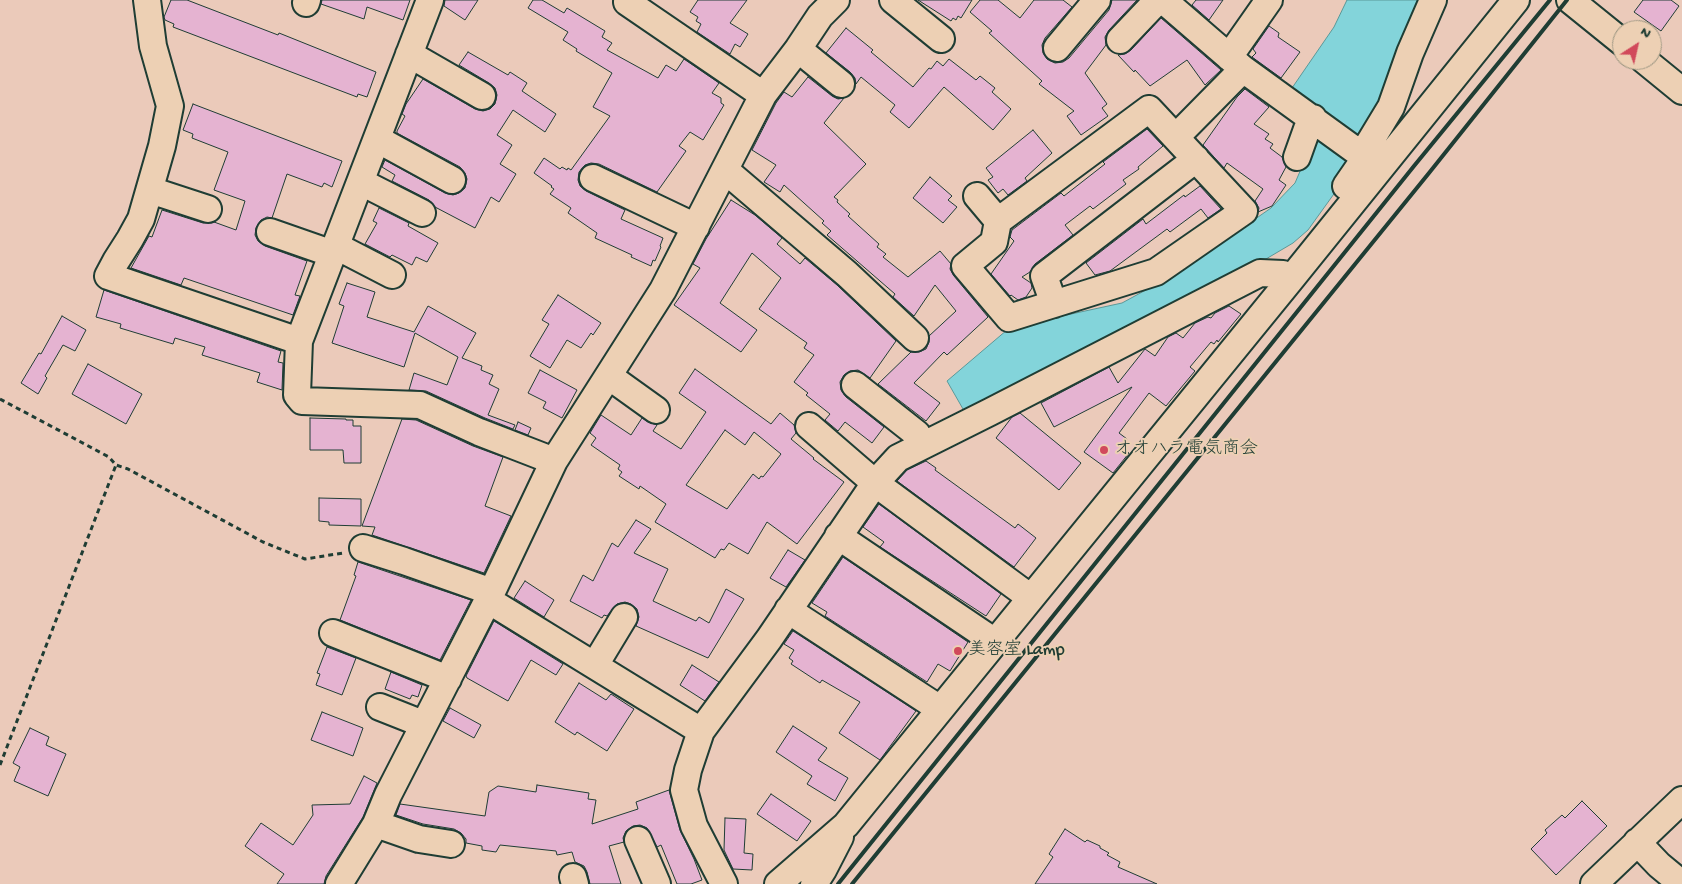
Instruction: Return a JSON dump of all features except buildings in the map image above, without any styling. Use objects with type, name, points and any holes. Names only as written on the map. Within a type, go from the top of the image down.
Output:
[{"type":"street","points":[[147,0],[153,46],[170,106],[162,146],[141,219],[108,276],[299,341]]},
{"type":"street","points":[[430,0],[299,341],[297,395],[302,401],[420,405],[479,432],[554,461]]},
{"type":"street","points":[[339,884],[376,824],[388,795],[490,596],[554,461],[610,376],[663,290],[763,95],[820,16],[836,0]]},
{"type":"street","points":[[893,0],[941,39]]},
{"type":"street","points":[[1057,48],[1097,0]]},
{"type":"street","points":[[1176,137],[1236,63],[1269,0]]},
{"type":"street","points":[[1373,163],[1368,145],[1397,92],[1410,53],[1432,0]]},
{"type":"street","points":[[724,884],[694,826],[684,790],[688,770],[701,731],[788,610],[876,482],[898,458],[1260,273],[1298,250],[1516,0]]},
{"type":"street","points":[[1570,0],[1612,34]]},
{"type":"street","points":[[626,2],[763,95]]},
{"type":"street","points":[[1120,40],[1172,3],[1236,63],[1373,163]]},
{"type":"street","points":[[798,49],[841,84]]},
{"type":"street","points":[[409,54],[482,96]]},
{"type":"street","points":[[1656,70],[1682,91]]},
{"type":"street","points":[[1149,109],[1176,137],[1244,211],[1156,272],[1009,318],[965,266],[994,242],[998,221],[1149,109]]},
{"type":"street","points":[[1297,157],[1312,118]]},
{"type":"street","points":[[377,139],[452,180]]},
{"type":"street","points":[[1054,304],[1044,276],[1196,159]]},
{"type":"street","points":[[778,884],[846,825],[1292,279],[1373,163]]},
{"type":"street","points":[[725,170],[848,274],[915,338]]},
{"type":"street","points":[[594,178],[696,227]]},
{"type":"street","points":[[360,182],[422,213]]},
{"type":"street","points":[[150,190],[208,209]]},
{"type":"street","points":[[977,196],[998,221]]},
{"type":"street","points":[[270,232],[334,250],[392,275]]},
{"type":"street","points":[[1260,273],[1283,274],[1292,279]]},
{"type":"street","points":[[610,376],[656,410]]},
{"type":"street","points":[[855,385],[917,434],[922,446]]},
{"type":"street","points":[[809,426],[876,482],[1031,598]]},
{"type":"street","points":[[838,536],[996,642]]},
{"type":"street","points":[[363,548],[404,560],[490,596],[595,665],[701,731]]},
{"type":"street","points":[[788,610],[940,709]]},
{"type":"street","points":[[595,665],[624,618]]},
{"type":"street","points":[[334,632],[448,679]]},
{"type":"street","points":[[380,708],[423,724]]},
{"type":"street","points":[[1594,884],[1682,800]]},
{"type":"street","points":[[376,824],[419,839],[450,844]]},
{"type":"street","points":[[814,884],[846,825]]},
{"type":"street","points":[[638,840],[657,884]]},
{"type":"street","points":[[1638,842],[1659,865],[1682,884]]},
{"type":"path","points":[[0,399],[109,457],[116,465],[128,468],[262,542],[305,559],[363,548]]},
{"type":"path","points":[[0,765],[116,465]]},
{"type":"water","points":[[1347,0],[1424,0],[1354,166],[1308,230],[1293,243],[1217,288],[967,416],[947,381],[1014,324],[1058,312],[1062,316],[1122,303],[1179,272],[1271,208],[1295,183],[1313,141],[1292,88],[1334,27]]},
{"type":"railway","points":[[838,884],[1414,166],[1550,0]]},
{"type":"railway","points":[[852,884],[1567,0]]},
{"type":"place","name":"オオハラ電気商会","points":[[1104,450]]},
{"type":"place","name":"美容室 Lamp","points":[[958,651]]}]
